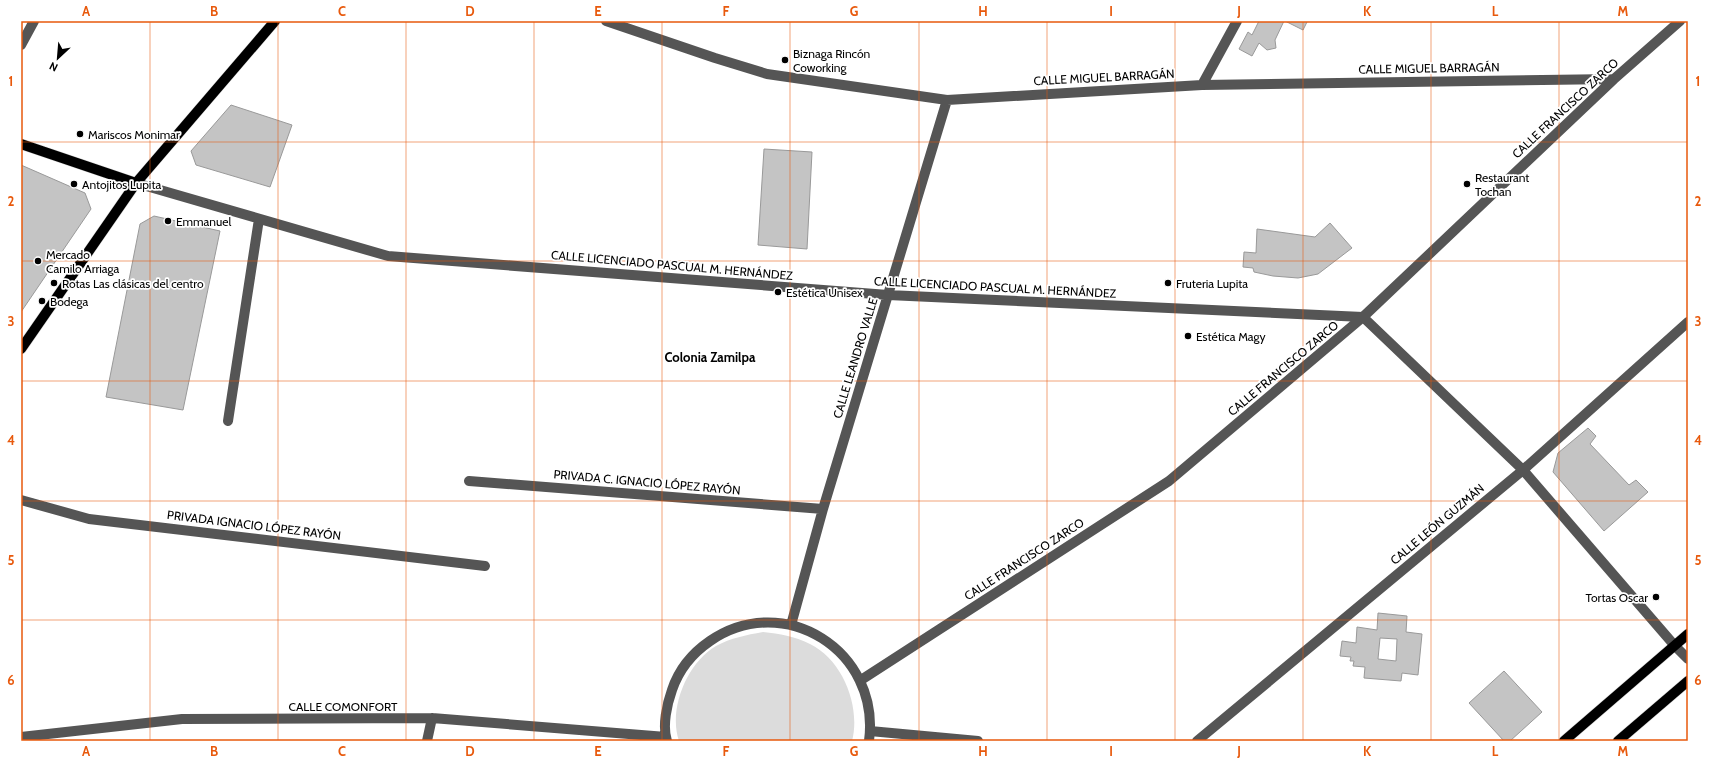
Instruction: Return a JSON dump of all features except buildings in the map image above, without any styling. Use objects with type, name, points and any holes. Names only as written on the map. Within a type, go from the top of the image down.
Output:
[{"type":"main road","points":[[21,349],[136,183],[275,21]]},
{"type":"main road","name":"CALLE LICENCIADO PASCUAL M. HERNÁNDEZ","points":[[21,144],[136,183]]},
{"type":"main road","points":[[1564,741],[1688,634]]},
{"type":"main road","points":[[1618,741],[1688,681]]},
{"type":"street","points":[[21,46],[34,21]]},
{"type":"street","name":"CALLE MIGUEL BARRAGÁN","points":[[606,21],[767,74],[947,100],[1202,85],[1614,78]]},
{"type":"street","points":[[1202,85],[1237,21]]},
{"type":"street","name":"CALLE FRANCISCO ZARCO","points":[[860,680],[1169,481],[1363,317],[1614,78],[1680,21]]},
{"type":"street","name":"CALLE LEANDRO VALLE","points":[[791,624],[823,509],[947,100]]},
{"type":"street","name":"CALLE LICENCIADO PASCUAL M. HERNÁNDEZ","points":[[136,183],[388,256],[888,295],[1363,317]]},
{"type":"street","points":[[228,421],[259,219]]},
{"type":"street","points":[[1363,317],[1523,470],[1675,646],[1688,659]]},
{"type":"street","name":"CALLE LEÓN GUZMÁN","points":[[1197,741],[1523,470],[1688,322]]},
{"type":"street","name":"PRIVADA C. IGNACIO LÓPEZ RAYÓN","points":[[469,481],[823,509]]},
{"type":"street","name":"PRIVADA IGNACIO LÓPEZ RAYÓN","points":[[21,500],[89,519],[485,566]]},
{"type":"street","points":[[666,739],[666,706],[676,676],[695,651],[724,631],[756,622],[791,624],[817,634],[839,651],[851,665],[860,680],[868,701],[870,730],[869,741]]},
{"type":"street","points":[[427,741],[432,718]]},
{"type":"street","name":"CALLE COMONFORT","points":[[21,737],[182,719],[432,718],[666,739]]},
{"type":"street","points":[[870,730],[978,741]]},
{"type":"shaded area","points":[[763,632],[787,636],[804,641],[822,651],[832,661],[847,686],[851,700],[854,714],[852,741],[679,741],[676,728],[678,701],[682,688],[696,664],[706,654],[722,643],[739,637]]},
{"type":"place","name":"Biznaga Rincón Coworking","points":[[785,60]]},
{"type":"place","name":"Mariscos Monimar","points":[[80,134]]},
{"type":"place","name":"Antojitos Lupita","points":[[74,184]]},
{"type":"place","name":"Restaurant Tochan","points":[[1467,184]]},
{"type":"place","name":"Emmanuel","points":[[168,221]]},
{"type":"place","name":"Mercado Camilo Arriaga","points":[[38,261]]},
{"type":"place","name":"Rotas Las clásicas del centro","points":[[54,283]]},
{"type":"place","name":"Fruteria Lupita","points":[[1168,283]]},
{"type":"place","name":"Estética Unisex","points":[[778,292]]},
{"type":"place","name":"Bodega","points":[[42,301]]},
{"type":"place","name":"Estética Magy","points":[[1188,336]]},
{"type":"place","name":"Tortas Oscar","points":[[1656,597]]},
{"type":"district","name":"Colonia Zamilpa","points":[[710,357]]}]
